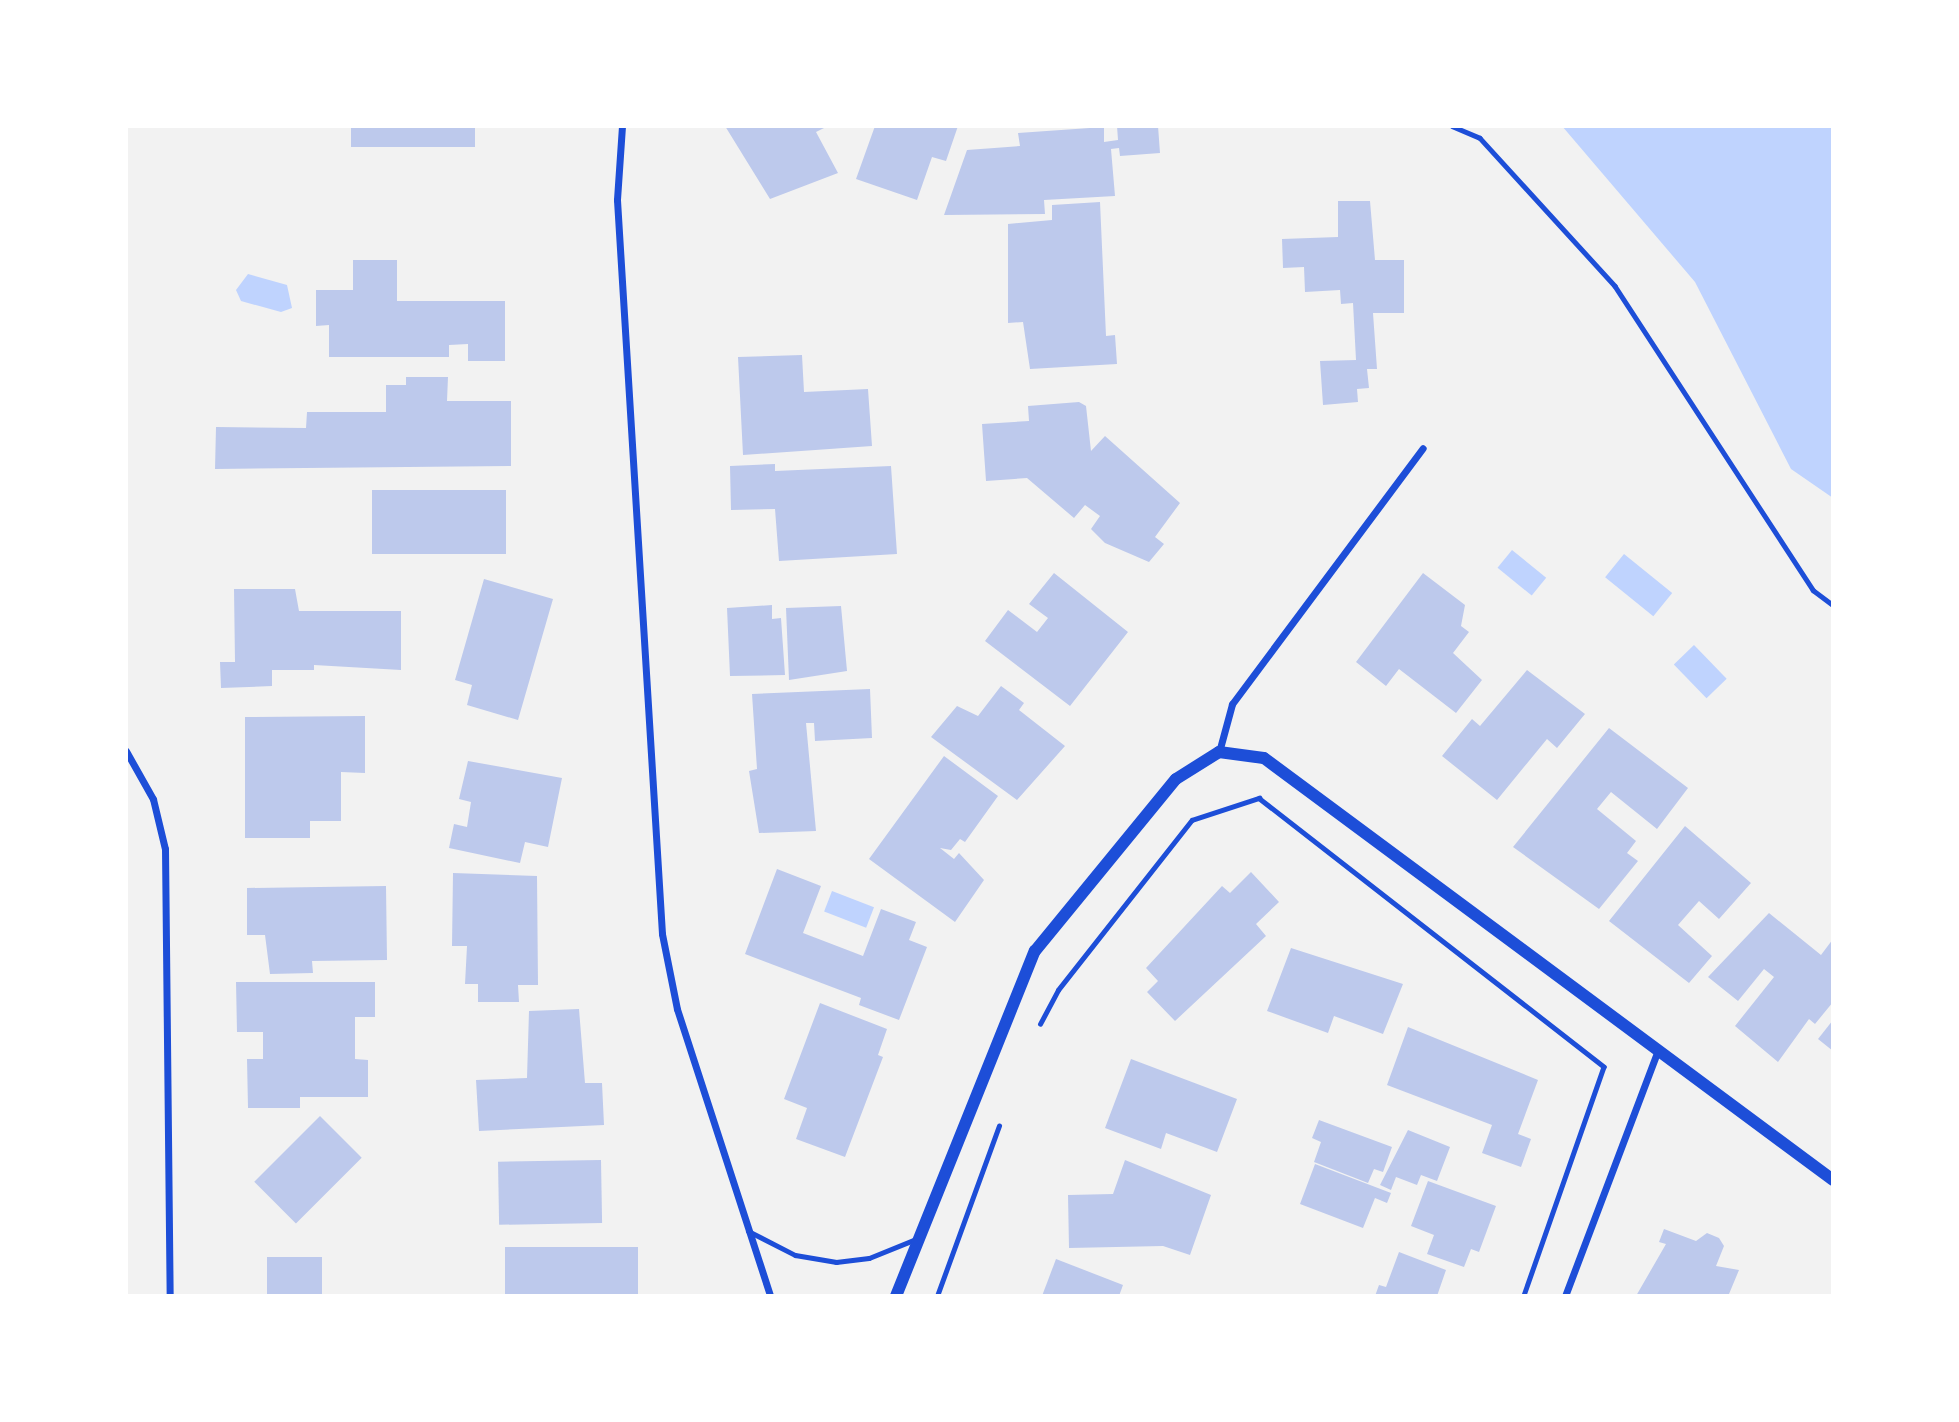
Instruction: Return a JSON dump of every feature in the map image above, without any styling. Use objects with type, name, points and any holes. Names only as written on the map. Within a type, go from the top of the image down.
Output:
[{"type":"street","points":[[622,126],[617,200],[662,934],[677,1009],[771,1296]]},
{"type":"street","points":[[1219,752],[1232,704],[1423,448]]},
{"type":"street","points":[[126,751],[153,799],[165,849],[170,1296]]},
{"type":"street","points":[[896,1296],[1035,951],[1176,779],[1219,752],[1264,758],[1660,1046],[1833,1180]]},
{"type":"street","points":[[1565,1296],[1660,1046]]},
{"type":"lane","points":[[748,1231],[795,1255],[836,1262],[869,1258],[918,1238]]},
{"type":"path","points":[[1452,126],[1480,138],[1615,286],[1814,590],[1833,605]]},
{"type":"path","points":[[1038,1027],[1058,990],[1192,820],[1259,798],[1604,1067],[1524,1296]]},
{"type":"path","points":[[937,1296],[1003,1114]]},
{"type":"water","points":[[1562,126],[1833,126],[1833,498],[1791,469],[1695,282]]},
{"type":"water","points":[[248,274],[287,285],[292,308],[281,312],[241,301],[236,290]]},
{"type":"water","points":[[1512,550],[1546,578],[1532,596],[1498,568]]},
{"type":"water","points":[[1624,554],[1672,593],[1653,616],[1605,577]]},
{"type":"water","points":[[1694,645],[1727,679],[1707,698],[1674,664]]},
{"type":"water","points":[[832,891],[874,907],[866,928],[824,912]]},
{"type":"building","points":[[351,126],[475,126],[475,147],[351,147]]},
{"type":"building","points":[[725,126],[828,126],[816,132],[838,173],[770,199]]},
{"type":"building","points":[[875,126],[958,126],[946,161],[932,157],[917,200],[856,179]]},
{"type":"building","points":[[1117,126],[1158,126],[1160,153],[1120,156],[1119,148],[1111,149],[1115,196],[1044,200],[1045,214],[944,215],[967,150],[1020,146],[1018,133],[1104,127],[1104,142],[1118,140]]},
{"type":"building","points":[[1338,201],[1370,201],[1375,260],[1404,260],[1404,313],[1373,313],[1377,369],[1367,369],[1369,388],[1357,389],[1358,402],[1323,405],[1320,361],[1356,360],[1353,303],[1341,304],[1340,290],[1305,292],[1304,267],[1283,268],[1282,239],[1338,237]]},
{"type":"building","points":[[1100,202],[1106,336],[1115,335],[1117,364],[1030,369],[1023,322],[1008,323],[1008,224],[1052,220],[1052,205]]},
{"type":"building","points":[[353,260],[397,260],[397,301],[505,301],[505,361],[468,361],[468,344],[449,345],[449,357],[329,357],[329,325],[316,326],[316,290],[353,290]]},
{"type":"building","points":[[802,355],[804,392],[868,389],[872,446],[743,455],[738,357]]},
{"type":"building","points":[[406,377],[448,377],[447,401],[511,401],[511,466],[215,469],[216,427],[306,428],[307,412],[386,412],[386,385],[406,385]]},
{"type":"building","points":[[1079,402],[1086,406],[1091,451],[1105,436],[1180,503],[1155,537],[1164,544],[1149,562],[1105,543],[1091,529],[1100,516],[1085,505],[1074,518],[1027,478],[986,481],[982,424],[1029,421],[1028,406]]},
{"type":"building","points":[[775,464],[775,471],[891,466],[897,554],[779,561],[775,509],[731,510],[730,466]]},
{"type":"building","points":[[372,490],[506,490],[506,554],[372,554]]},
{"type":"building","points":[[1054,573],[1128,632],[1070,706],[985,641],[1008,610],[1037,632],[1048,618],[1029,604]]},
{"type":"building","points":[[1423,573],[1465,605],[1461,626],[1469,632],[1453,653],[1482,680],[1456,713],[1399,669],[1386,686],[1356,662]]},
{"type":"building","points":[[484,579],[553,599],[518,720],[467,705],[472,685],[455,680]]},
{"type":"building","points":[[234,589],[295,589],[299,611],[401,611],[401,670],[314,665],[314,670],[272,670],[272,686],[221,688],[220,662],[235,662]]},
{"type":"building","points":[[772,605],[772,619],[781,618],[785,675],[730,676],[727,608]]},
{"type":"building","points":[[841,606],[847,671],[789,680],[786,608]]},
{"type":"building","points":[[1527,670],[1585,714],[1557,748],[1547,739],[1497,800],[1442,756],[1472,719],[1480,726]]},
{"type":"building","points":[[1001,686],[1024,703],[1019,710],[1065,746],[1017,800],[931,737],[957,706],[978,716]]},
{"type":"building","points":[[870,689],[872,738],[815,741],[814,723],[806,723],[816,831],[759,833],[749,771],[757,769],[752,694]]},
{"type":"building","points":[[365,716],[365,773],[341,772],[341,821],[310,821],[310,838],[245,838],[245,717]]},
{"type":"building","points":[[1609,728],[1688,788],[1657,829],[1611,792],[1597,809],[1636,841],[1627,853],[1638,861],[1599,909],[1513,847]]},
{"type":"building","points":[[944,756],[998,796],[965,842],[960,839],[951,850],[940,848],[954,859],[959,853],[984,880],[955,922],[869,859]]},
{"type":"building","points":[[468,761],[562,778],[548,847],[525,842],[520,863],[449,848],[454,824],[467,827],[471,802],[459,799]]},
{"type":"building","points":[[1685,826],[1751,883],[1719,919],[1699,901],[1678,925],[1712,956],[1689,983],[1609,921]]},
{"type":"building","points":[[777,869],[821,886],[803,933],[863,956],[881,909],[916,922],[909,940],[927,947],[899,1020],[859,1005],[861,998],[745,954]]},
{"type":"building","points":[[1251,872],[1279,902],[1256,924],[1266,936],[1175,1021],[1147,992],[1158,981],[1146,968],[1222,886],[1230,893]]},
{"type":"building","points":[[453,873],[537,876],[538,985],[518,985],[519,1002],[478,1002],[478,984],[465,984],[467,946],[452,946]]},
{"type":"building","points":[[386,886],[387,960],[312,961],[313,973],[270,974],[265,935],[247,935],[247,888]]},
{"type":"building","points":[[1769,913],[1821,955],[1833,939],[1833,1002],[1815,1024],[1809,1019],[1778,1062],[1735,1026],[1774,977],[1764,969],[1738,1001],[1708,977]]},
{"type":"building","points":[[1291,948],[1403,984],[1383,1034],[1334,1016],[1328,1033],[1267,1011]]},
{"type":"building","points":[[236,982],[375,982],[375,1017],[355,1017],[355,1059],[368,1060],[368,1097],[300,1097],[300,1108],[248,1108],[247,1059],[263,1059],[263,1032],[237,1032]]},
{"type":"building","points":[[820,1003],[887,1029],[878,1055],[883,1057],[845,1157],[796,1139],[807,1108],[784,1099]]},
{"type":"building","points":[[579,1009],[585,1083],[602,1083],[604,1125],[479,1131],[476,1080],[527,1078],[529,1011]]},
{"type":"building","points":[[1833,1020],[1833,1051],[1818,1039]]},
{"type":"building","points":[[1408,1027],[1538,1080],[1518,1134],[1531,1139],[1521,1167],[1482,1153],[1492,1125],[1387,1085]]},
{"type":"building","points":[[1131,1059],[1237,1099],[1217,1152],[1166,1133],[1161,1149],[1105,1128]]},
{"type":"building","points":[[320,1116],[362,1158],[296,1223],[254,1182]]},
{"type":"building","points":[[1319,1120],[1392,1147],[1383,1172],[1374,1169],[1368,1183],[1314,1162],[1321,1142],[1312,1138]]},
{"type":"building","points":[[1408,1130],[1450,1147],[1437,1181],[1421,1175],[1417,1185],[1396,1177],[1391,1190],[1380,1185]]},
{"type":"building","points":[[601,1160],[602,1223],[499,1225],[498,1162]]},
{"type":"building","points":[[1125,1160],[1211,1195],[1190,1255],[1163,1246],[1069,1248],[1068,1195],[1113,1194]]},
{"type":"building","points":[[1315,1164],[1391,1193],[1387,1203],[1375,1198],[1363,1228],[1300,1204]]},
{"type":"building","points":[[1428,1181],[1496,1206],[1479,1252],[1471,1249],[1464,1267],[1427,1254],[1434,1235],[1411,1226]]},
{"type":"building","points":[[1664,1229],[1696,1241],[1707,1233],[1719,1238],[1724,1246],[1716,1266],[1739,1270],[1729,1294],[1636,1296],[1666,1244],[1659,1242]]},
{"type":"building","points":[[505,1247],[638,1247],[638,1296],[505,1296]]},
{"type":"building","points":[[1399,1252],[1446,1270],[1437,1296],[1375,1296],[1379,1285],[1386,1287]]},
{"type":"building","points":[[267,1257],[322,1257],[322,1296],[267,1296]]},
{"type":"building","points":[[1056,1259],[1123,1285],[1119,1296],[1042,1296]]}]
